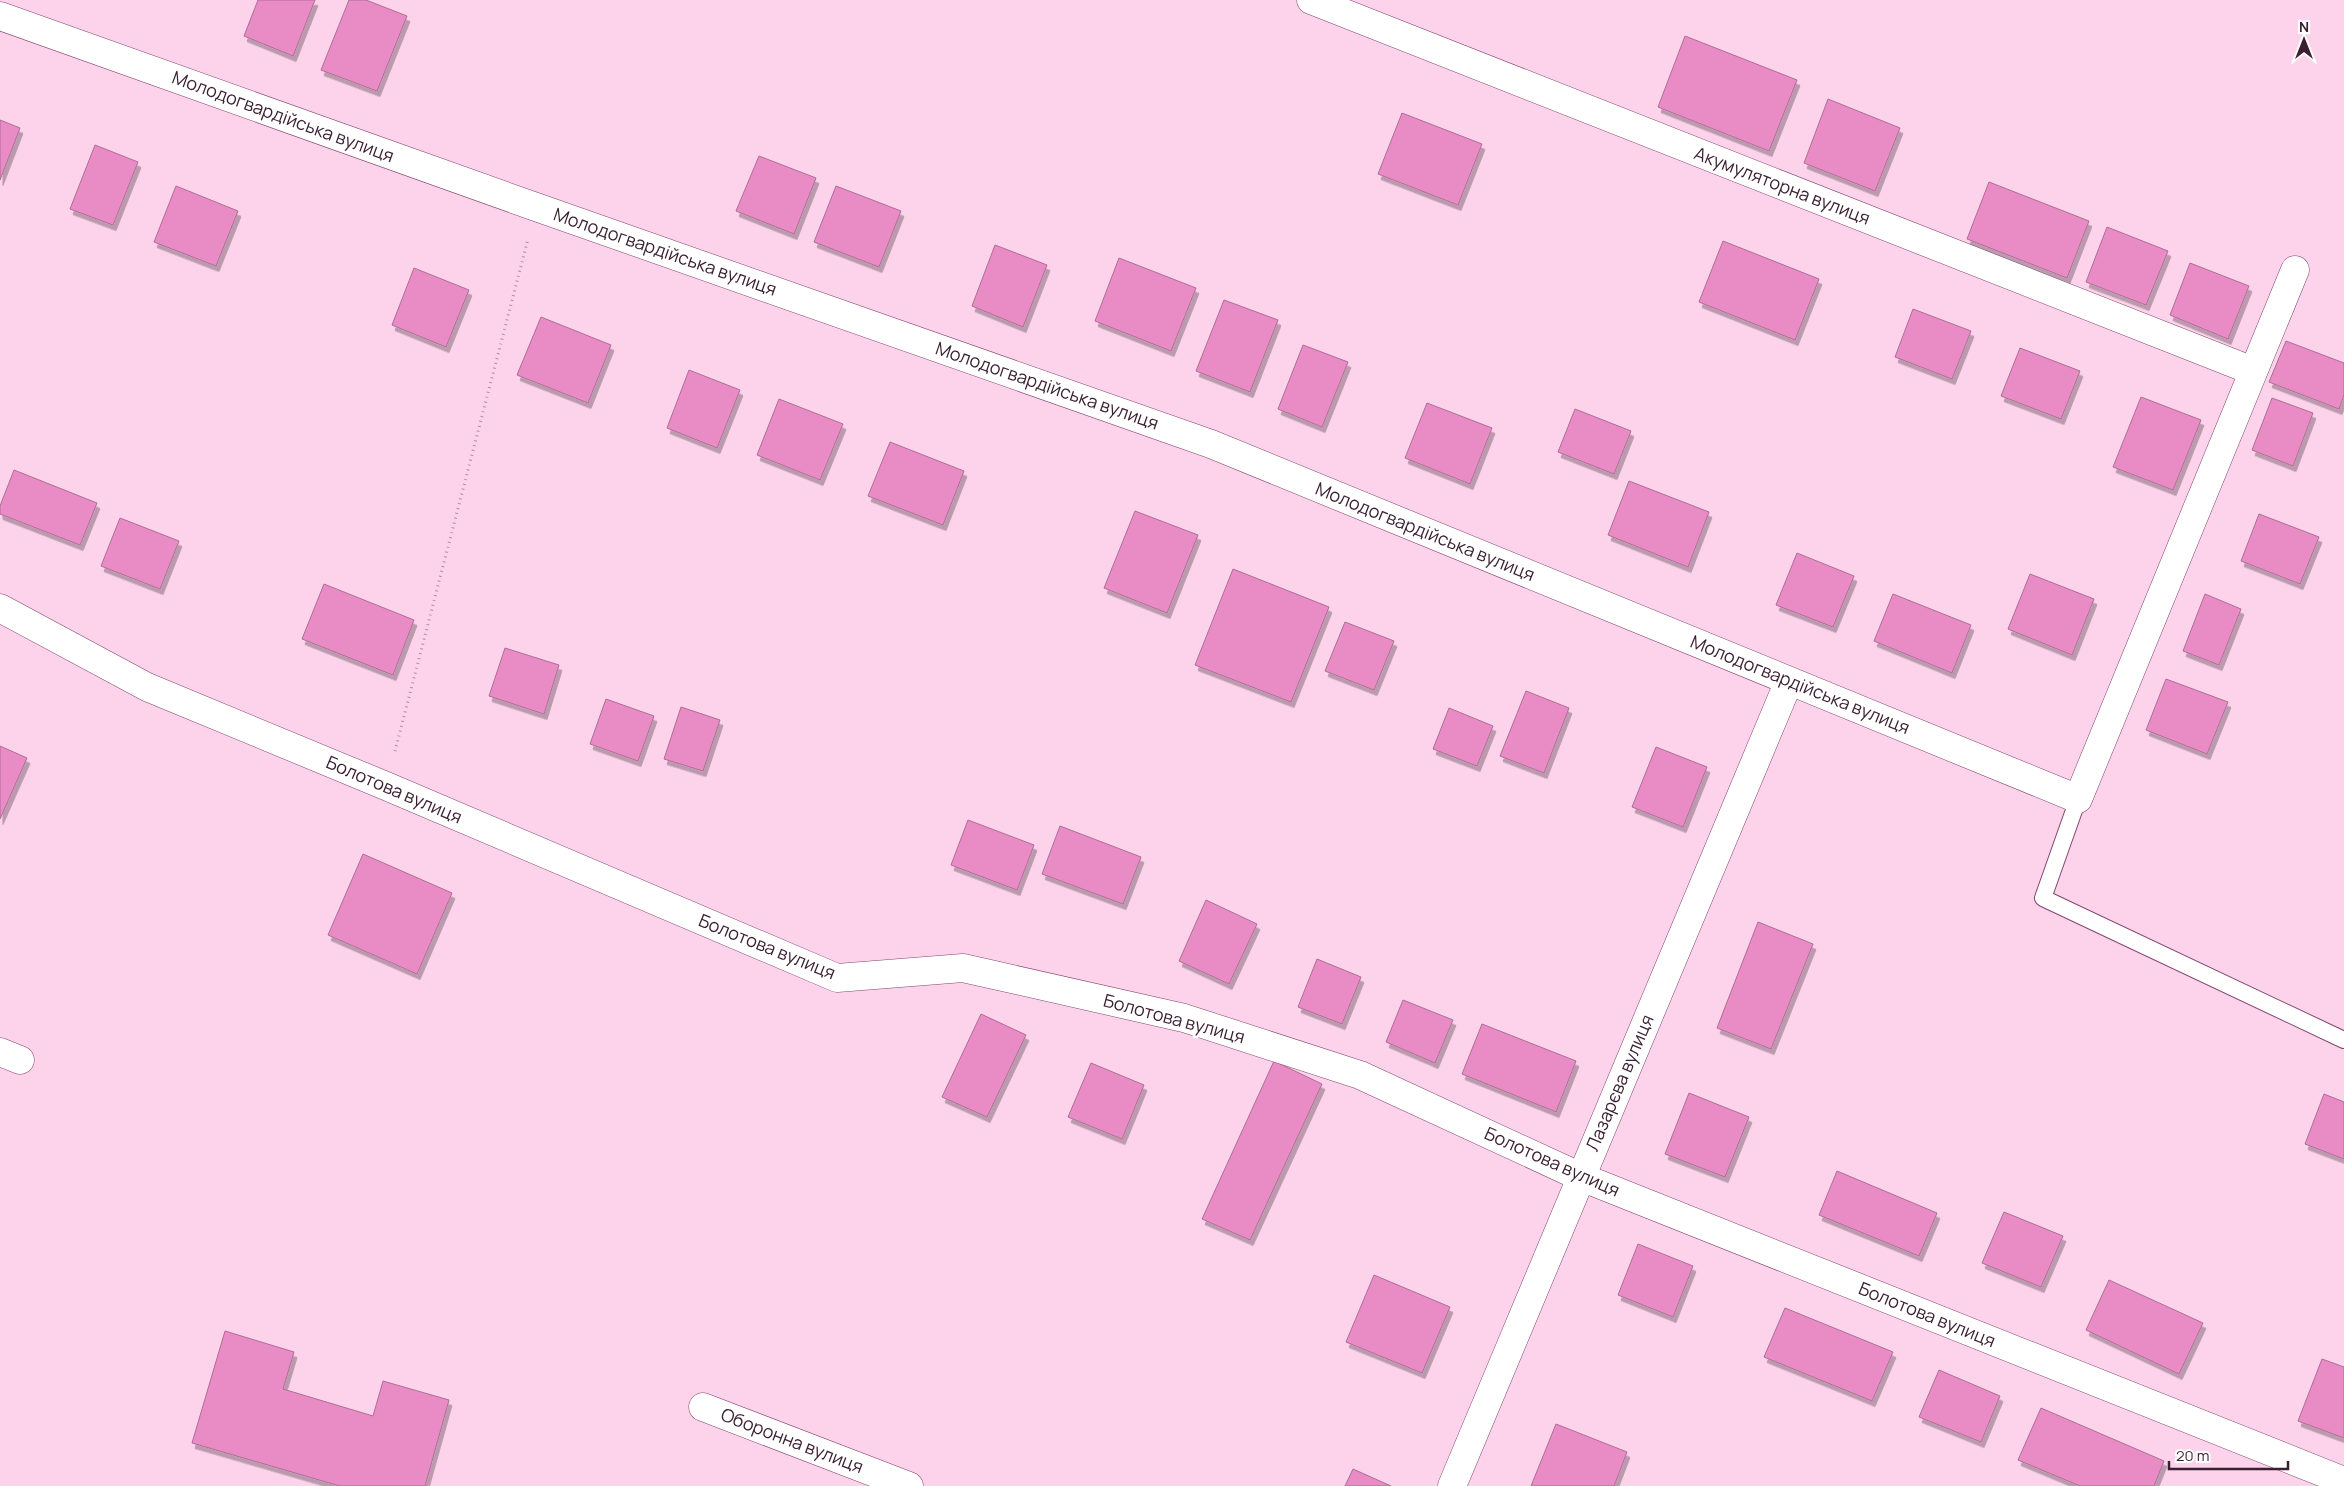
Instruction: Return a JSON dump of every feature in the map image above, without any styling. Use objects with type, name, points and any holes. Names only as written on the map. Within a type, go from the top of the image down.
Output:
[{"type":"street","name":"Акумуляторна вулиця","points":[[1310,0],[2253,371]]},
{"type":"street","name":"Молодогвардійська вулиця","points":[[0,16],[1211,444],[2078,799]]},
{"type":"street","points":[[2078,799],[2295,270]]},
{"type":"street","name":"Болотова вулиця","points":[[0,608],[146,687],[386,786],[837,978],[963,968],[1184,1018],[1360,1075],[1582,1177],[2344,1481]]},
{"type":"street","name":"Лазарєва вулиця","points":[[1452,1486],[1788,680]]},
{"type":"street","name":"Оборонна вулиця","points":[[703,1407],[909,1486]]},
{"type":"lane","points":[[2078,799],[2043,898],[2344,1040]]},
{"type":"path","points":[[386,786],[536,207]]},
{"type":"building","points":[[258,0],[315,0],[293,56],[244,36]]},
{"type":"building","points":[[349,0],[366,0],[407,16],[377,91],[321,70]]},
{"type":"building","points":[[1685,36],[1797,80],[1769,151],[1658,107]]},
{"type":"building","points":[[1828,99],[1900,128],[1875,191],[1804,163]]},
{"type":"building","points":[[1402,113],[1482,144],[1458,205],[1378,174]]},
{"type":"building","points":[[0,120],[20,128],[0,180]]},
{"type":"building","points":[[95,145],[138,162],[113,225],[70,209]]},
{"type":"building","points":[[759,156],[816,178],[794,234],[736,211]]},
{"type":"building","points":[[1989,182],[2089,221],[2067,278],[1967,239]]},
{"type":"building","points":[[176,186],[238,211],[216,266],[154,242]]},
{"type":"building","points":[[836,186],[901,211],[879,267],[814,242]]},
{"type":"building","points":[[2107,227],[2168,251],[2146,305],[2086,282]]},
{"type":"building","points":[[1723,241],[1819,279],[1795,340],[1699,302]]},
{"type":"building","points":[[995,245],[1047,265],[1023,327],[972,306]]},
{"type":"building","points":[[1119,258],[1196,288],[1171,351],[1095,321]]},
{"type":"building","points":[[2190,263],[2249,286],[2228,339],[2170,315]]},
{"type":"building","points":[[414,268],[469,290],[446,347],[392,325]]},
{"type":"building","points":[[1224,300],[1278,320],[1250,392],[1196,371]]},
{"type":"building","points":[[1913,309],[1971,331],[1952,379],[1895,357]]},
{"type":"building","points":[[541,317],[611,345],[588,403],[517,375]]},
{"type":"building","points":[[2286,341],[2344,363],[2344,395],[2339,409],[2269,382]]},
{"type":"building","points":[[1303,345],[1348,362],[1322,427],[1278,409]]},
{"type":"building","points":[[2020,348],[2080,371],[2061,419],[2001,396]]},
{"type":"building","points":[[689,370],[740,390],[717,448],[667,428]]},
{"type":"building","points":[[2141,397],[2201,420],[2173,490],[2113,467]]},
{"type":"building","points":[[2272,398],[2313,413],[2293,466],[2252,450]]},
{"type":"building","points":[[779,399],[843,424],[820,480],[757,455]]},
{"type":"building","points":[[1427,403],[1492,428],[1470,484],[1405,458]]},
{"type":"building","points":[[1575,409],[1631,431],[1614,474],[1558,452]]},
{"type":"building","points":[[890,442],[964,471],[943,525],[868,496]]},
{"type":"building","points":[[14,470],[97,503],[80,545],[0,514],[0,506]]},
{"type":"building","points":[[1629,481],[1709,512],[1688,567],[1608,535]]},
{"type":"building","points":[[1135,511],[1198,535],[1167,613],[1104,588]]},
{"type":"building","points":[[2259,514],[2319,537],[2300,584],[2241,561]]},
{"type":"building","points":[[120,518],[179,541],[160,589],[101,566]]},
{"type":"building","points":[[1797,553],[1854,576],[1833,627],[1776,605]]},
{"type":"building","points":[[1233,569],[1329,607],[1291,702],[1195,665]]},
{"type":"building","points":[[2030,574],[2094,599],[2072,655],[2008,629]]},
{"type":"building","points":[[324,584],[414,620],[393,675],[302,639]]},
{"type":"building","points":[[1893,594],[1971,625],[1952,673],[1874,641]]},
{"type":"building","points":[[2205,594],[2241,609],[2219,665],[2183,651]]},
{"type":"building","points":[[1345,622],[1394,641],[1374,690],[1325,671]]},
{"type":"building","points":[[505,648],[559,665],[544,714],[489,696]]},
{"type":"building","points":[[2166,679],[2228,702],[2207,754],[2146,730]]},
{"type":"building","points":[[1526,691],[1569,708],[1544,773],[1500,756]]},
{"type":"building","points":[[606,699],[654,716],[638,761],[590,744]]},
{"type":"building","points":[[681,707],[720,720],[703,771],[664,759]]},
{"type":"building","points":[[1449,708],[1493,726],[1477,766],[1433,749]]},
{"type":"building","points":[[0,746],[27,758],[0,819]]},
{"type":"building","points":[[1656,747],[1707,767],[1683,827],[1632,807]]},
{"type":"building","points":[[968,820],[1034,845],[1017,890],[951,865]]},
{"type":"building","points":[[1060,826],[1141,857],[1123,904],[1042,874]]},
{"type":"building","points":[[363,854],[452,893],[417,974],[328,935]]},
{"type":"building","points":[[1206,900],[1257,924],[1229,984],[1179,961]]},
{"type":"building","points":[[1758,922],[1813,944],[1771,1049],[1717,1028]]},
{"type":"building","points":[[1317,959],[1361,977],[1342,1024],[1298,1007]]},
{"type":"building","points":[[1403,1000],[1453,1020],[1435,1063],[1386,1042]]},
{"type":"building","points":[[981,1014],[1026,1035],[987,1117],[942,1097]]},
{"type":"building","points":[[1482,1024],[1576,1061],[1556,1112],[1462,1074]]},
{"type":"building","points":[[1274,1061],[1322,1084],[1250,1240],[1202,1219]]},
{"type":"building","points":[[1091,1063],[1144,1085],[1122,1139],[1068,1117]]},
{"type":"building","points":[[1689,1093],[1749,1117],[1725,1177],[1665,1154]]},
{"type":"building","points":[[2324,1094],[2344,1102],[2344,1159],[2305,1144]]},
{"type":"building","points":[[1837,1171],[1937,1213],[1919,1256],[1819,1215]]},
{"type":"building","points":[[2004,1212],[2063,1236],[2041,1287],[1982,1263]]},
{"type":"building","points":[[1638,1244],[1693,1266],[1673,1317],[1618,1295]]},
{"type":"building","points":[[1374,1275],[1450,1307],[1422,1373],[1346,1342]]},
{"type":"building","points":[[2109,1280],[2203,1323],[2179,1374],[2086,1330]]},
{"type":"building","points":[[1785,1308],[1893,1352],[1872,1401],[1764,1357]]},
{"type":"building","points":[[225,1331],[294,1352],[283,1389],[373,1416],[383,1381],[449,1400],[425,1486],[340,1486],[192,1443]]},
{"type":"building","points":[[2322,1359],[2344,1367],[2344,1438],[2298,1421]]},
{"type":"building","points":[[1939,1370],[2000,1396],[1981,1442],[1919,1417]]},
{"type":"building","points":[[2041,1408],[2164,1461],[2154,1486],[2080,1486],[2018,1460]]},
{"type":"building","points":[[1556,1424],[1627,1452],[1614,1486],[1531,1486]]},
{"type":"building","points":[[1353,1469],[1391,1486],[1345,1486]]}]
